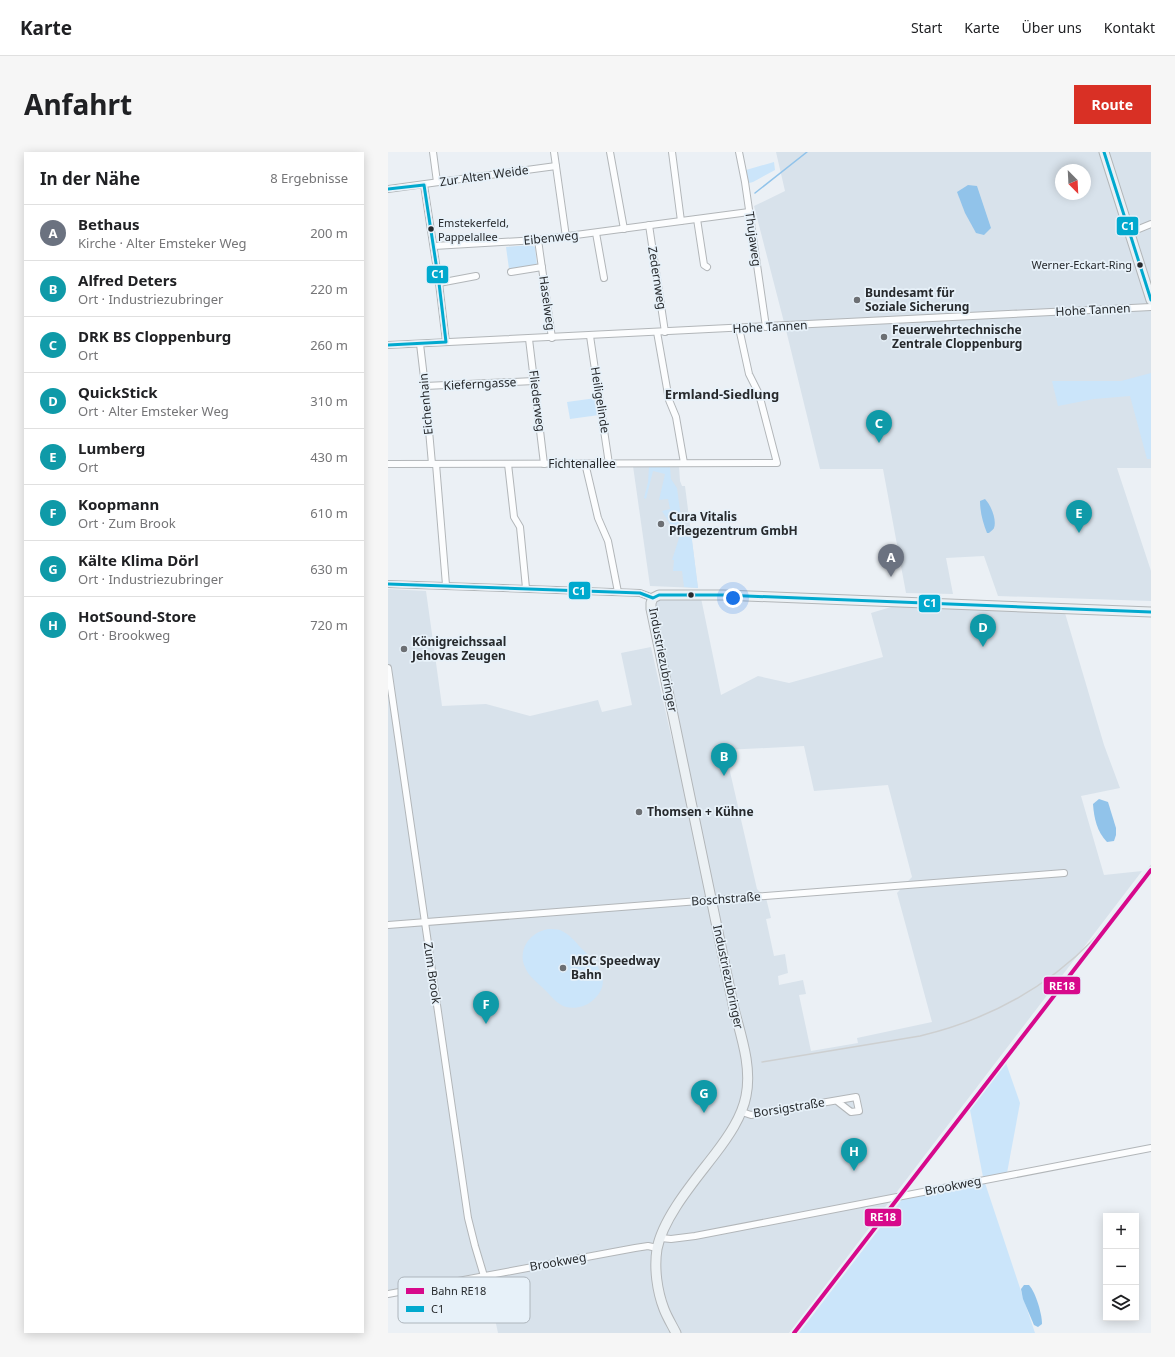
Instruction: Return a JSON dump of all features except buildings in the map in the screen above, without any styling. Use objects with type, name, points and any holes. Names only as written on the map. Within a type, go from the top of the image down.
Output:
[{"type":"street","points":[[433,152],[437,182]]},
{"type":"street","points":[[554,152],[566,237]]},
{"type":"street","points":[[610,152],[624,229]]},
{"type":"street","points":[[672,152],[681,221]]},
{"type":"street","name":"Thujaweg","points":[[739,152],[766,327]]},
{"type":"street","points":[[1104,152],[1151,300]]},
{"type":"street","name":"Zur Alten Weide","points":[[388,188],[424,185],[556,166]]},
{"type":"street","points":[[424,185],[434,246],[446,342]]},
{"type":"street","name":"Eibenweg","points":[[434,246],[566,237],[749,212]]},
{"type":"street","points":[[697,219],[704,265],[707,267]]},
{"type":"street","points":[[1129,233],[1151,224]]},
{"type":"street","name":"Zedernweg","points":[[649,225],[665,332]]},
{"type":"street","points":[[596,232],[604,278]]},
{"type":"street","name":"Haselweg","points":[[538,240],[552,338]]},
{"type":"street","name":"Haselweg","points":[[511,272],[542,267]]},
{"type":"street","points":[[439,282],[476,276]]},
{"type":"street","name":"Hohe Tannen","points":[[388,345],[1151,307]]},
{"type":"street","name":"Fichtenallee","points":[[388,464],[777,463],[759,394],[749,374],[739,328]]},
{"type":"street","points":[[657,332],[669,400],[676,418],[684,463]]},
{"type":"street","name":"Heiligelinde","points":[[590,336],[609,464]]},
{"type":"street","name":"Fliederweg","points":[[529,339],[544,464]]},
{"type":"street","name":"Eichenhain","points":[[420,344],[446,585]]},
{"type":"street","name":"Kieferngasse","points":[[425,386],[534,381]]},
{"type":"street","points":[[508,464],[514,517],[520,527],[526,588]]},
{"type":"street","points":[[585,464],[598,518],[608,541],[618,592]]},
{"type":"street","points":[[388,584],[640,593],[653,598],[659,595],[745,596],[1151,612]]},
{"type":"street","name":"Industriezubringer","points":[[653,598],[651,609],[734,1009],[744,1049],[746,1067],[746,1095],[742,1112],[728,1137],[676,1207],[657,1248],[657,1276],[659,1292],[664,1309],[676,1333]]},
{"type":"street","name":"Zum Brook","points":[[388,668],[468,1218],[484,1276]]},
{"type":"street","name":"Boschstraße","points":[[388,924],[1064,874]]},
{"type":"street","name":"Borsigstraße","points":[[742,1112],[751,1115],[837,1100]]},
{"type":"street","name":"Brookweg","points":[[661,1238],[671,1240],[1151,1148]]},
{"type":"street","name":"Brookweg","points":[[479,1277],[648,1246],[657,1248]]},
{"type":"street","name":"Brookweg","points":[[388,1294],[398,1292]]},
{"type":"shaded area","points":[[776,152],[1151,152],[1151,468],[1117,468],[1151,571],[1151,601],[998,596],[984,556],[946,558],[953,594],[906,593],[883,469],[820,469],[754,206],[785,191]]},
{"type":"shaded area","points":[[774,162],[775,170],[749,183],[746,170]]},
{"type":"shaded area","points":[[531,245],[535,247],[537,266],[509,269],[506,247]]},
{"type":"shaded area","points":[[1151,373],[1151,459],[1147,459],[1130,396],[1094,399],[1058,406],[1052,381],[1121,381]]},
{"type":"shaded area","points":[[596,398],[599,415],[570,419],[567,402]]},
{"type":"shaded area","points":[[633,466],[679,466],[680,481],[682,486],[685,486],[698,588],[650,586]]},
{"type":"shaded area","points":[[649,467],[670,467],[671,479],[677,488],[683,532],[691,532],[698,588],[684,587],[682,571],[673,571],[674,560],[672,560],[680,535],[675,532],[662,511],[670,509],[668,499],[659,500],[665,474],[653,471],[646,499],[644,498],[648,482]]},
{"type":"shaded area","points":[[388,589],[426,591],[442,706],[486,704],[530,716],[598,700],[602,712],[632,705],[621,653],[651,647],[672,740],[681,739],[654,608],[656,601],[662,597],[701,598],[721,695],[758,676],[789,683],[883,657],[871,613],[901,604],[1065,613],[1104,745],[1120,788],[1081,796],[1104,875],[1142,871],[789,1333],[498,1333],[496,1323],[530,1323],[530,1277],[486,1277],[485,1272],[459,1277],[398,1277],[398,1289],[388,1291]],"holes":[[[804,746],[814,791],[888,785],[912,877],[897,893],[932,1022],[857,1038],[858,1043],[811,1051],[799,995],[806,994],[803,980],[779,985],[778,976],[788,973],[785,954],[774,956],[766,919],[771,918],[766,898],[757,889],[725,750]]]},
{"type":"shaded area","name":"MSC Speedway Bahn","points":[[548,929],[560,930],[569,936],[598,966],[603,980],[602,987],[599,994],[586,1005],[573,1008],[563,1006],[557,1002],[526,970],[523,962],[523,952],[526,943],[537,933]]},
{"type":"shaded area","points":[[1006,1063],[1020,1103],[1007,1173],[983,1177],[970,1110]]},
{"type":"shaded area","points":[[985,1183],[1035,1333],[799,1333],[903,1198]]},
{"type":"water","points":[[968,185],[977,186],[991,228],[984,235],[976,233],[965,213],[957,192]]},
{"type":"water","points":[[985,499],[991,509],[995,521],[994,528],[989,533],[987,533],[982,517],[980,501]]},
{"type":"water","points":[[1099,799],[1108,802],[1116,828],[1114,841],[1107,842],[1101,834],[1097,824],[1093,804]]},
{"type":"water","points":[[1024,1285],[1029,1285],[1032,1289],[1038,1304],[1042,1324],[1038,1327],[1034,1325],[1023,1299],[1021,1289]]},
{"type":"waterway","points":[[755,193],[807,152]]},
{"type":"railway","points":[[762,1062],[920,1036],[945,1029],[992,1012],[1035,988],[1075,958],[1116,913],[1151,866]]},
{"type":"rail line","name":"RE18","points":[[794,1333],[1151,870]]},
{"type":"transit line","name":"C1","points":[[1104,152],[1151,300]]},
{"type":"transit line","name":"C1","points":[[388,189],[424,185],[439,283],[446,342],[388,345]]},
{"type":"transit line","name":"C1","points":[[388,584],[640,593],[653,598],[659,595],[723,595],[1151,612]]},
{"type":"place","name":"Emstekerfeld, Pappelallee","points":[[431,229]]},
{"type":"place","name":"Werner-Eckart-Ring","points":[[1140,265]]},
{"type":"place","name":"Bundesamt für Soziale Sicherung","points":[[857,300]]},
{"type":"place","name":"Feuerwehrtechnische Zentrale Cloppenburg","points":[[884,337]]},
{"type":"place","name":"DRK BS Cloppenburg","points":[[879,443]]},
{"type":"place","name":"Cura Vitalis Pflegezentrum GmbH","points":[[661,524]]},
{"type":"place","name":"Lumberg","points":[[1079,533]]},
{"type":"place","name":"Bethaus","points":[[891,577]]},
{"type":"place","name":"QuickStick","points":[[983,647]]},
{"type":"place","name":"Königreichssaal Jehovas Zeugen","points":[[404,649]]},
{"type":"place","name":"Alfred Deters","points":[[724,776]]},
{"type":"place","name":"Thomsen + Kühne","points":[[639,812]]},
{"type":"place","name":"MSC Speedway Bahn","points":[[563,968]]},
{"type":"place","name":"Koopmann","points":[[486,1024]]},
{"type":"place","name":"Kälte Klima Dörl","points":[[704,1113]]},
{"type":"place","name":"HotSound-Store","points":[[854,1171]]},
{"type":"district","name":"Ermland-Siedlung","points":[[722,394]]}]
